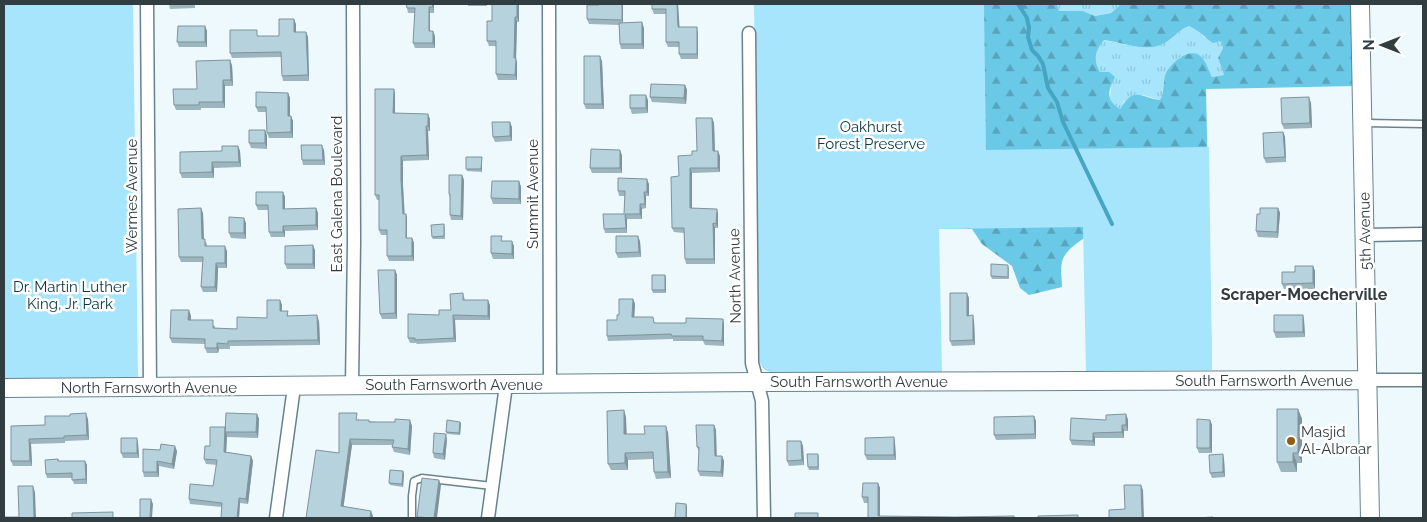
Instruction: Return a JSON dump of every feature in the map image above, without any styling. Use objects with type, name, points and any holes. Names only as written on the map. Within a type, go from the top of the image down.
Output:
[{"type":"street","name":"Wermes Avenue","points":[[147,4],[150,387]]},
{"type":"street","name":"East Galena Boulevard","points":[[352,385],[354,244],[353,4]]},
{"type":"street","name":"Summit Avenue","points":[[549,4],[550,385]]},
{"type":"street","name":"5th Avenue","points":[[1360,4],[1370,518]]},
{"type":"street","name":"North Avenue","points":[[749,33],[752,362],[762,401],[764,518]]},
{"type":"street","points":[[1365,236],[1423,234]]},
{"type":"street","name":"South Farnsworth Avenue","points":[[294,387],[758,382],[1423,380]]},
{"type":"street","points":[[488,518],[506,385]]},
{"type":"street","name":"North Farnsworth Avenue","points":[[4,388],[294,387]]},
{"type":"street","points":[[276,518],[294,387]]},
{"type":"lane","points":[[1362,123],[1423,124]]},
{"type":"lane","points":[[412,518],[414,481],[422,478],[492,486]]},
{"type":"green space","name":"Dr. Martin Luther King, Jr. Park","points":[[4,4],[133,4],[138,378],[4,378]]},
{"type":"green space","name":"Oakhurst Forest Preserve","points":[[754,4],[984,4],[986,150],[1209,147],[1212,370],[1086,371],[1083,227],[939,229],[942,372],[776,373],[764,368],[759,361]]},
{"type":"green space","name":"Oakhurst Forest Preserve","points":[[780,4],[1057,4],[1059,11],[1083,11],[1095,16],[1111,13],[1121,4],[1352,4],[1355,86],[1206,89],[1212,370],[1095,231],[1076,244],[1064,257],[1061,268],[1062,287],[1029,295],[1020,288],[1012,266],[982,244],[972,229],[938,229],[776,373],[768,371],[763,367],[759,352]],"holes":[[[1189,26],[1213,43],[1221,41],[1223,48],[1218,58],[1224,75],[1212,77],[1203,59],[1193,53],[1188,54],[1177,60],[1166,73],[1160,100],[1134,95],[1120,109],[1115,106],[1109,95],[1115,77],[1109,72],[1100,72],[1096,63],[1097,51],[1104,40],[1141,47],[1156,46],[1167,42],[1185,27]]]},
{"type":"green space","points":[[1057,4],[1121,4],[1111,13],[1095,16],[1083,11],[1059,11]]},
{"type":"green space","points":[[1189,26],[1198,29],[1204,37],[1221,41],[1223,48],[1218,58],[1224,75],[1212,77],[1207,66],[1180,57],[1165,77],[1160,100],[1143,95],[1124,101],[1120,109],[1111,101],[1109,72],[1100,72],[1096,63],[1097,51],[1103,40],[1141,47],[1156,46],[1167,42],[1182,29]]},
{"type":"building","points":[[406,4],[432,4],[433,7],[429,7],[429,31],[433,31],[433,43],[413,43],[415,8],[407,8]]},
{"type":"building","points":[[492,4],[517,4],[517,17],[515,17],[515,75],[496,74],[496,41],[487,41],[487,21],[492,21]]},
{"type":"building","points":[[622,4],[622,20],[587,19],[587,5]]},
{"type":"building","points":[[652,4],[677,4],[678,27],[697,27],[697,54],[679,54],[679,42],[666,42],[666,9],[652,9]]},
{"type":"building","points":[[279,19],[294,19],[294,32],[306,32],[308,75],[282,76],[281,52],[230,53],[230,30],[257,30],[257,36],[279,36]]},
{"type":"building","points":[[642,22],[642,44],[620,44],[619,23]]},
{"type":"building","points":[[178,26],[205,26],[205,42],[177,42]]},
{"type":"building","points":[[584,56],[600,56],[602,104],[584,104]]},
{"type":"building","points":[[230,60],[231,80],[223,80],[223,102],[199,102],[199,105],[174,105],[173,89],[197,89],[196,61]]},
{"type":"building","points":[[651,84],[685,85],[684,98],[650,97]]},
{"type":"building","points":[[375,89],[394,89],[393,113],[428,114],[428,126],[426,126],[427,155],[401,156],[403,214],[406,214],[406,238],[412,238],[412,256],[387,256],[387,230],[379,230],[379,195],[375,195]]},
{"type":"building","points":[[256,92],[288,93],[288,116],[291,116],[291,132],[267,133],[266,107],[256,107]]},
{"type":"building","points":[[630,95],[646,95],[646,108],[630,108]]},
{"type":"building","points":[[1309,97],[1310,123],[1282,124],[1281,98]]},
{"type":"building","points":[[696,118],[712,118],[713,151],[718,151],[718,168],[690,168],[690,208],[717,209],[716,224],[713,223],[714,259],[685,259],[684,228],[672,228],[671,177],[679,176],[678,156],[692,155],[692,151],[697,151]]},
{"type":"building","points":[[492,122],[510,122],[510,136],[493,137]]},
{"type":"building","points":[[249,130],[265,130],[265,143],[249,143]]},
{"type":"building","points":[[1283,132],[1285,157],[1264,158],[1263,133]]},
{"type":"building","points":[[301,145],[322,145],[323,160],[302,160]]},
{"type":"building","points":[[222,146],[238,146],[239,162],[212,162],[212,172],[180,173],[180,152],[222,151]]},
{"type":"building","points":[[591,149],[620,150],[620,168],[590,168]]},
{"type":"building","points":[[466,157],[482,157],[481,169],[466,169]]},
{"type":"building","points":[[449,175],[462,175],[461,216],[450,215]]},
{"type":"building","points":[[618,178],[647,179],[647,192],[644,192],[645,204],[640,204],[640,214],[625,214],[626,228],[604,229],[603,214],[624,214],[625,191],[618,191]]},
{"type":"building","points":[[492,181],[519,181],[519,199],[491,198]]},
{"type":"building","points":[[256,192],[283,192],[283,209],[316,208],[316,225],[283,226],[283,232],[269,232],[268,205],[256,205]]},
{"type":"building","points":[[201,208],[202,239],[205,239],[205,246],[225,246],[225,263],[216,263],[215,287],[201,287],[203,257],[179,257],[178,209]]},
{"type":"building","points":[[1260,208],[1278,208],[1277,232],[1256,231],[1257,214],[1260,214]]},
{"type":"building","points":[[229,217],[244,218],[244,233],[229,233]]},
{"type":"building","points":[[444,224],[444,236],[432,237],[431,225]]},
{"type":"building","points":[[491,236],[502,236],[501,241],[512,241],[512,254],[491,253]]},
{"type":"building","points":[[616,236],[638,236],[639,252],[616,253]]},
{"type":"building","points":[[313,245],[313,264],[285,264],[285,246]]},
{"type":"building","points":[[991,264],[1008,265],[1008,277],[991,276]]},
{"type":"building","points":[[1295,266],[1313,266],[1313,283],[1282,284],[1282,272],[1295,272]]},
{"type":"building","points":[[378,270],[395,270],[395,313],[380,314]]},
{"type":"building","points":[[652,275],[665,275],[665,290],[652,290]]},
{"type":"building","points":[[463,293],[463,300],[488,300],[488,316],[453,315],[454,338],[415,340],[415,338],[408,338],[408,314],[439,315],[439,310],[451,310],[450,294]]},
{"type":"building","points":[[950,293],[967,293],[967,316],[973,315],[973,340],[950,341]]},
{"type":"building","points":[[619,299],[633,299],[632,317],[653,317],[654,323],[686,323],[686,318],[723,319],[722,341],[703,340],[703,336],[672,336],[671,334],[607,336],[607,320],[617,320],[617,315],[619,315]]},
{"type":"building","points":[[267,300],[280,300],[280,311],[288,311],[287,316],[317,315],[318,340],[228,341],[228,344],[217,343],[217,348],[205,348],[205,339],[170,338],[171,310],[189,310],[188,320],[213,320],[213,328],[237,329],[237,317],[267,318]]},
{"type":"building","points":[[1274,315],[1303,315],[1303,332],[1274,332]]},
{"type":"building","name":"Masjid Al-Albraar","points":[[1277,409],[1298,409],[1298,453],[1293,453],[1293,462],[1277,462]]},
{"type":"building","points":[[624,410],[624,434],[645,434],[644,426],[666,426],[668,472],[654,472],[653,452],[625,453],[625,463],[608,464],[607,411]]},
{"type":"building","points":[[86,413],[87,435],[29,439],[30,461],[11,461],[11,426],[45,425],[45,416],[70,416],[70,414]]},
{"type":"building","points":[[226,413],[257,414],[256,432],[225,432]]},
{"type":"building","points":[[339,413],[357,413],[356,420],[369,420],[369,422],[395,422],[395,419],[410,420],[408,449],[392,447],[394,440],[350,439],[341,506],[371,511],[370,518],[306,518],[316,450],[339,453]]},
{"type":"building","points":[[1126,414],[1126,425],[1122,425],[1122,432],[1093,433],[1093,441],[1070,440],[1071,418],[1106,420],[1106,415]]},
{"type":"building","points":[[1034,416],[1035,434],[994,435],[994,417]]},
{"type":"building","points":[[1197,419],[1210,420],[1210,448],[1197,448]]},
{"type":"building","points":[[447,420],[460,422],[459,433],[446,432]]},
{"type":"building","points":[[696,425],[714,425],[715,456],[722,456],[721,472],[698,471],[699,447],[697,447]]},
{"type":"building","points":[[210,427],[225,427],[224,452],[251,456],[246,499],[239,498],[237,518],[221,518],[222,503],[189,499],[190,484],[213,486],[217,460],[204,459],[205,446],[210,446]]},
{"type":"building","points":[[434,433],[446,434],[443,454],[433,453]]},
{"type":"building","points":[[894,437],[894,455],[865,455],[865,438]]},
{"type":"building","points":[[121,438],[137,438],[137,453],[121,453]]},
{"type":"building","points":[[787,441],[801,441],[802,460],[787,461]]},
{"type":"building","points":[[161,444],[175,446],[172,464],[157,461],[157,472],[143,472],[143,449],[160,450]]},
{"type":"building","points":[[807,454],[818,454],[818,467],[808,467]]},
{"type":"building","points":[[1223,454],[1223,472],[1210,473],[1209,455]]},
{"type":"building","points":[[58,459],[58,461],[85,461],[86,479],[72,480],[72,473],[46,474],[45,460]]},
{"type":"building","points":[[390,470],[403,471],[402,484],[389,483]]},
{"type":"building","points":[[422,478],[439,480],[434,518],[417,517]]},
{"type":"building","points":[[863,483],[878,483],[878,516],[1014,516],[1014,518],[868,518],[868,497],[862,497]]},
{"type":"building","points":[[1124,485],[1141,485],[1142,518],[1109,518],[1109,510],[1125,509]]},
{"type":"building","points":[[18,486],[33,486],[34,518],[4,518],[19,517]]},
{"type":"building","points":[[140,499],[151,499],[150,518],[140,518]]},
{"type":"building","points":[[676,503],[686,504],[686,518],[675,518]]},
{"type":"building","points":[[113,512],[113,518],[72,518],[72,513]]},
{"type":"building","points":[[795,513],[818,513],[818,518],[795,518]]},
{"type":"building","points":[[1078,515],[1078,518],[1038,518],[1038,516]]},
{"type":"waterway","points":[[1018,4],[1027,18],[1028,37],[1032,50],[1043,64],[1048,88],[1057,102],[1063,122],[1112,224]]},
{"type":"place","name":"Masjid Al-Albraar","points":[[1291,441]]},
{"type":"district","name":"Scraper-Moecherville","points":[[1304,294]]}]
